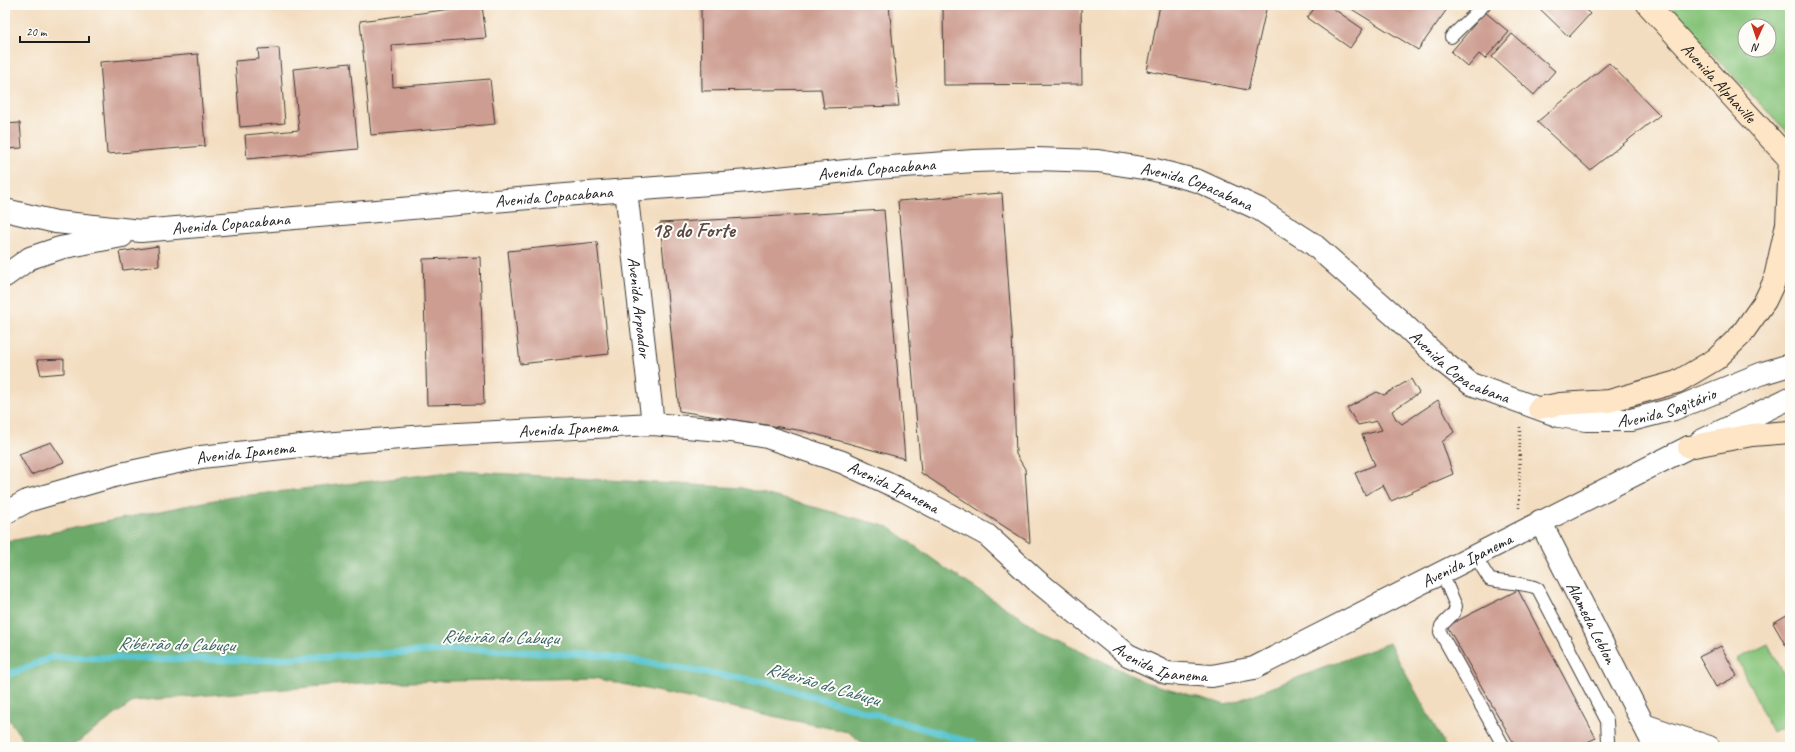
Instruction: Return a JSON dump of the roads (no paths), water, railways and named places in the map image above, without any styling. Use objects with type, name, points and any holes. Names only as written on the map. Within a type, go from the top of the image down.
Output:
[{"type":"main road","name":"Avenida Alphaville","points":[[1648,5],[1790,159]]},
{"type":"main road","points":[[1539,408],[1560,404],[1609,401],[1677,382],[1716,358],[1741,335],[1765,301],[1774,282],[1787,224],[1790,159]]},
{"type":"main road","points":[[1689,447],[1752,434],[1790,432]]},
{"type":"street","name":"Avenida Copacabana","points":[[5,276],[30,258],[60,248],[141,231],[626,190],[749,182],[876,168],[974,161],[1098,161],[1155,170],[1198,181],[1259,209],[1313,244],[1397,318],[1442,361],[1471,384],[1539,408]]},
{"type":"street","name":"Avenida Arpoador","points":[[626,190],[653,424]]},
{"type":"street","name":"Avenida Copacabana","points":[[5,210],[56,222],[141,231]]},
{"type":"street","name":"Avenida Sagitário","points":[[1539,408],[1559,416],[1586,420],[1631,420],[1674,409],[1763,373],[1790,365]]},
{"type":"street","points":[[1689,447],[1790,398]]},
{"type":"street","name":"Avenida Ipanema","points":[[5,513],[28,501],[121,474],[201,457],[310,445],[439,435],[653,424],[731,431],[767,437],[842,462],[905,491],[987,535],[1037,581],[1128,655],[1167,673],[1212,676],[1254,668],[1441,571],[1475,556],[1540,521],[1689,447]]},
{"type":"street","name":"Alameda Leblon","points":[[1540,521],[1654,747]]},
{"type":"street","points":[[1644,725],[1709,747]]},
{"type":"lane","points":[[1451,37],[1484,5]]},
{"type":"lane","points":[[1475,556],[1490,580],[1534,586],[1538,589],[1608,721],[1608,741],[1606,747]]},
{"type":"lane","points":[[1441,571],[1456,606],[1454,613],[1441,626],[1440,632],[1504,747]]},
{"type":"waterway","name":"Ribeirão do Cabuçu","points":[[5,676],[53,657],[253,660],[470,649],[606,656],[764,682],[986,747]]},
{"type":"district","name":"18 do Forte","points":[[693,230]]}]
